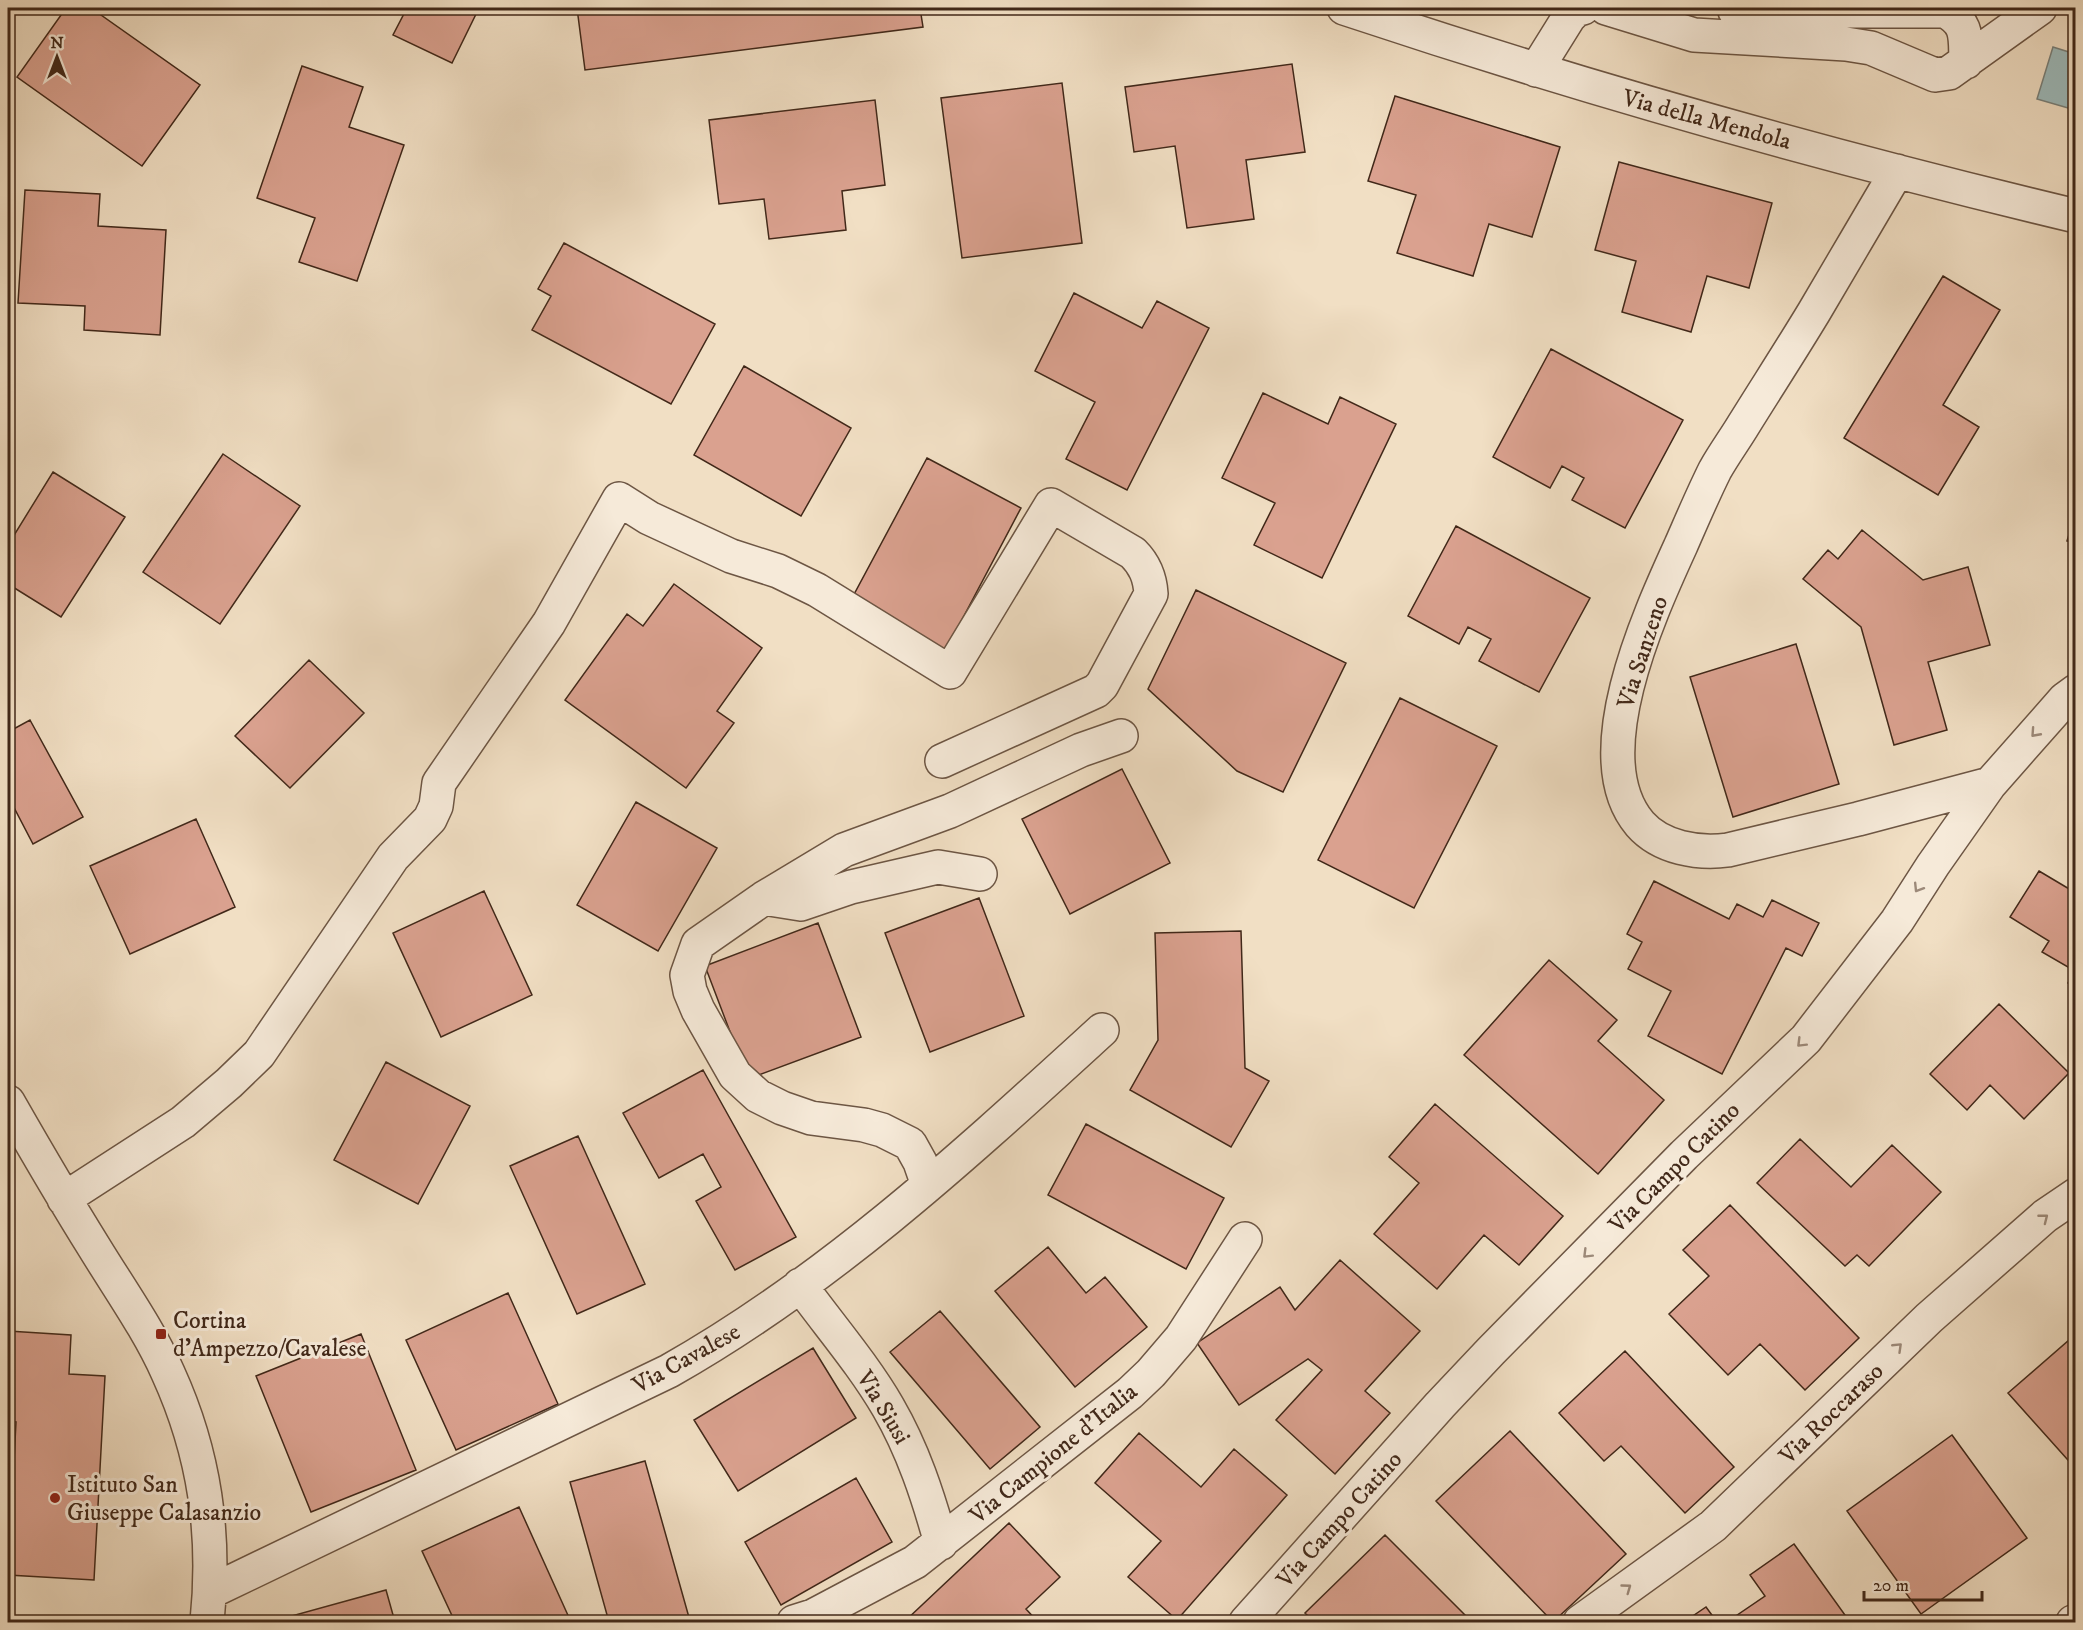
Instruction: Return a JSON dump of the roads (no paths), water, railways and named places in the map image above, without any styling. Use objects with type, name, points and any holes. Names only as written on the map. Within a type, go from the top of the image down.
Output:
[{"type":"street","name":"Via della Mendola","points":[[1344,8],[1663,108],[1932,181],[2076,216]]},
{"type":"street","points":[[1536,70],[1569,17],[1576,10],[1583,8]]},
{"type":"street","points":[[1606,8],[1694,35],[1846,44],[1871,48],[1935,75],[1949,74],[2040,8]]},
{"type":"street","points":[[1735,11],[1944,11],[1953,15],[1964,29],[1966,62]]},
{"type":"street","name":"Via Sanzeno","points":[[1897,171],[1814,312],[1716,469],[1673,562],[1638,650],[1622,710],[1618,761],[1621,783],[1631,812],[1650,834],[1668,844],[1708,851],[1728,850],[1990,784]]},
{"type":"street","points":[[64,1199],[183,1122],[259,1054],[393,857],[430,819],[436,806],[439,783],[549,623],[619,499],[649,518],[731,556],[778,570],[817,590],[950,672],[1051,505],[1132,553],[1142,563],[1151,583],[1151,594],[1102,685],[1096,691],[942,761]]},
{"type":"street","name":"Via Campo Catino","points":[[1246,1623],[1484,1359],[1684,1155],[1806,1039],[1897,921],[1990,784],[2065,699],[2076,691]]},
{"type":"street","points":[[928,1185],[920,1162],[910,1144],[882,1130],[864,1125],[811,1118],[782,1108],[758,1096],[735,1075],[690,991],[687,975],[699,944],[764,898],[844,850],[950,811],[1081,750],[1121,736]]},
{"type":"street","points":[[764,898],[801,904],[851,886],[938,867],[980,874]]},
{"type":"street","name":"Via Cavalese","points":[[208,1607],[669,1371],[729,1336],[868,1236],[1102,1030]]},
{"type":"street","points":[[8,1102],[168,1372],[197,1454],[206,1494],[210,1532],[208,1607]]},
{"type":"street","name":"Via Roccaraso","points":[[1580,1623],[1713,1527],[1929,1318],[2045,1216],[2076,1196]]},
{"type":"street","name":"Via Campione d'Italia","points":[[807,1620],[915,1562],[1130,1393],[1181,1338],[1245,1239]]},
{"type":"street","name":"Via Siusi","points":[[800,1285],[873,1384],[900,1430],[919,1471],[941,1543]]},
{"type":"water","points":[[2053,47],[2075,56],[2075,110],[2037,99]]},
{"type":"place","name":"Cortina d'Ampezzo/Cavalese","points":[[161,1334]]},
{"type":"place","name":"Istituto San Giuseppe Calasanzio","points":[[55,1498]]}]
